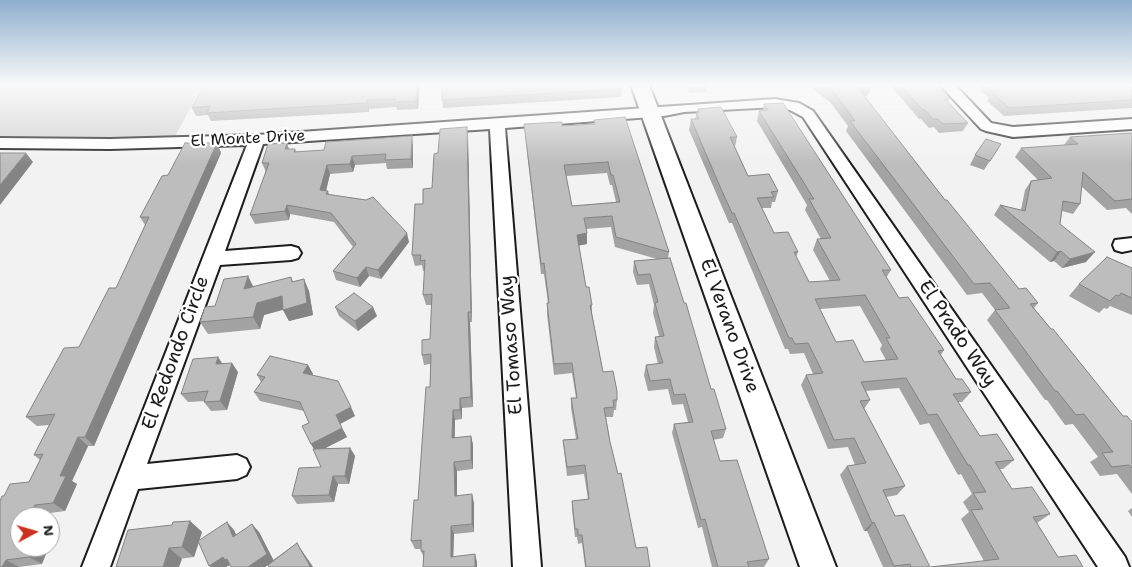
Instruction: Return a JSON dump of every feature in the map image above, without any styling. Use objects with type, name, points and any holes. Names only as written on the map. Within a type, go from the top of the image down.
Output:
[{"type":"street","name":"El Monte Drive","points":[[0,143],[110,144],[257,140],[661,111]]},
{"type":"street","name":"El Prado Way","points":[[805,111],[1115,567]]},
{"type":"street","points":[[973,111],[986,126],[1013,132],[1132,124]]},
{"type":"street","name":"El Verano Drive","points":[[651,113],[818,567]]},
{"type":"street","name":"El Tomaso Way","points":[[498,122],[527,567]]},
{"type":"street","name":"El Redondo Circle","points":[[96,567],[257,140]]},
{"type":"street","points":[[211,259],[291,253]]},
{"type":"street","points":[[130,478],[237,467]]},
{"type":"shaded area","points":[[0,111],[189,111],[174,138],[0,136]]},
{"type":"building","points":[[208,111],[232,111],[207,113]]},
{"type":"building","points":[[699,111],[723,111],[737,137],[730,137],[748,176],[769,174],[778,191],[771,192],[774,197],[757,198],[774,233],[788,232],[798,252],[794,252],[809,282],[840,280],[817,239],[831,238],[809,199],[814,199],[759,111],[788,111],[891,270],[882,270],[899,298],[908,297],[944,350],[938,351],[956,379],[962,379],[971,392],[953,394],[980,436],[997,434],[1014,460],[995,462],[1012,489],[1032,487],[1050,514],[1033,517],[1058,557],[1076,555],[1083,567],[931,567],[999,559],[971,510],[983,509],[973,493],[986,492],[937,414],[928,415],[906,378],[861,382],[870,400],[860,401],[905,486],[883,490],[895,516],[904,515],[930,567],[911,567],[910,564],[894,566],[874,522],[872,523],[847,466],[866,463],[854,438],[834,440],[806,375],[823,373],[808,343],[795,344],[792,338],[789,338],[691,119],[699,119],[696,113],[699,113]],"holes":[[[865,295],[890,338],[886,338],[898,359],[864,362],[853,340],[836,342],[815,299]]]},
{"type":"building","points":[[848,111],[876,111],[945,200],[947,200],[1019,289],[1026,288],[1038,303],[1030,304],[1053,329],[1123,416],[1127,416],[1132,422],[1132,468],[1129,465],[1112,467],[1102,453],[1113,452],[1084,414],[1076,415],[1057,391],[1055,391],[995,310],[1010,308],[990,283],[974,284],[850,121],[855,121]]},
{"type":"building","points":[[926,111],[957,111],[968,123],[943,124],[938,119],[933,119]]},
{"type":"building","points":[[625,117],[669,252],[616,237],[612,216],[584,218],[587,233],[577,235],[586,287],[589,287],[592,305],[590,305],[603,372],[613,371],[617,391],[617,400],[613,400],[614,407],[604,408],[610,442],[618,474],[621,473],[636,548],[647,547],[650,567],[586,567],[582,535],[578,535],[578,529],[575,529],[572,501],[589,499],[585,465],[567,467],[563,440],[578,439],[571,398],[577,398],[572,363],[554,364],[544,263],[541,264],[524,124],[562,122],[562,126],[595,124],[594,120]],"holes":[[[608,162],[611,175],[613,175],[620,202],[572,206],[564,165]]]},
{"type":"building","points":[[467,127],[471,312],[468,312],[471,397],[460,398],[460,410],[453,410],[452,438],[471,436],[471,460],[454,462],[455,496],[472,494],[472,524],[451,526],[451,557],[475,554],[475,567],[423,567],[424,551],[421,551],[421,540],[411,541],[414,500],[418,500],[426,387],[430,387],[431,354],[422,355],[422,340],[430,339],[432,294],[423,295],[425,260],[420,261],[421,255],[412,255],[415,204],[423,204],[423,189],[432,188],[434,154],[438,153],[440,129]]},
{"type":"building","points":[[1132,133],[1132,199],[1115,201],[1083,172],[1080,204],[1063,201],[1060,224],[1095,252],[1070,259],[1061,251],[1057,252],[1000,205],[1025,211],[1031,181],[1052,178],[1021,148],[1078,144],[1070,137]]},
{"type":"building","points":[[412,136],[411,159],[385,160],[386,154],[352,156],[350,164],[327,165],[320,190],[328,191],[326,194],[366,200],[373,197],[407,233],[378,270],[366,267],[357,278],[333,271],[356,244],[331,213],[287,205],[285,211],[250,215],[269,163],[262,163],[268,144],[287,143],[285,149],[295,149],[294,152],[324,150],[326,142]]},
{"type":"building","points":[[986,139],[1001,144],[990,161],[975,155]]},
{"type":"building","points":[[185,143],[217,143],[85,437],[78,437],[60,476],[66,476],[53,503],[35,505],[34,507],[10,507],[10,557],[29,557],[6,560],[2,567],[0,567],[0,501],[10,484],[29,482],[43,454],[34,455],[55,414],[26,417],[64,348],[79,347],[109,288],[116,288],[149,217],[140,217],[162,176],[168,175]]},
{"type":"building","points":[[0,153],[26,153],[0,185]]},
{"type":"building","points":[[1107,257],[1132,268],[1132,298],[1121,293],[1110,301],[1079,284]]},
{"type":"building","points":[[670,258],[684,303],[686,303],[711,389],[714,389],[726,429],[711,431],[720,461],[737,460],[769,559],[747,562],[749,567],[718,567],[705,519],[701,520],[674,424],[693,422],[685,394],[674,395],[670,379],[650,381],[646,365],[663,363],[655,337],[664,336],[655,303],[658,302],[650,274],[638,275],[634,261]]},
{"type":"building","points":[[248,276],[244,289],[291,277],[292,282],[304,279],[307,303],[283,310],[282,296],[257,303],[253,317],[200,322],[205,307],[215,306],[224,279]]},
{"type":"building","points":[[354,293],[373,307],[355,321],[335,307]]},
{"type":"building","points":[[270,356],[308,365],[303,373],[338,381],[351,407],[336,415],[342,428],[311,444],[302,426],[309,423],[300,402],[254,392],[265,377],[257,375]]},
{"type":"building","points":[[218,357],[216,364],[232,363],[220,401],[204,402],[208,391],[181,394],[193,359]]},
{"type":"building","points":[[350,448],[345,476],[333,476],[329,495],[292,496],[299,468],[321,467],[313,449]]},
{"type":"building","points":[[190,521],[182,547],[169,548],[163,567],[116,567],[128,530]]},
{"type":"building","points":[[227,522],[233,537],[252,524],[267,554],[248,567],[231,567],[227,559],[225,560],[223,557],[209,566],[198,541]]},
{"type":"building","points":[[297,543],[309,567],[269,567],[268,565]]}]
